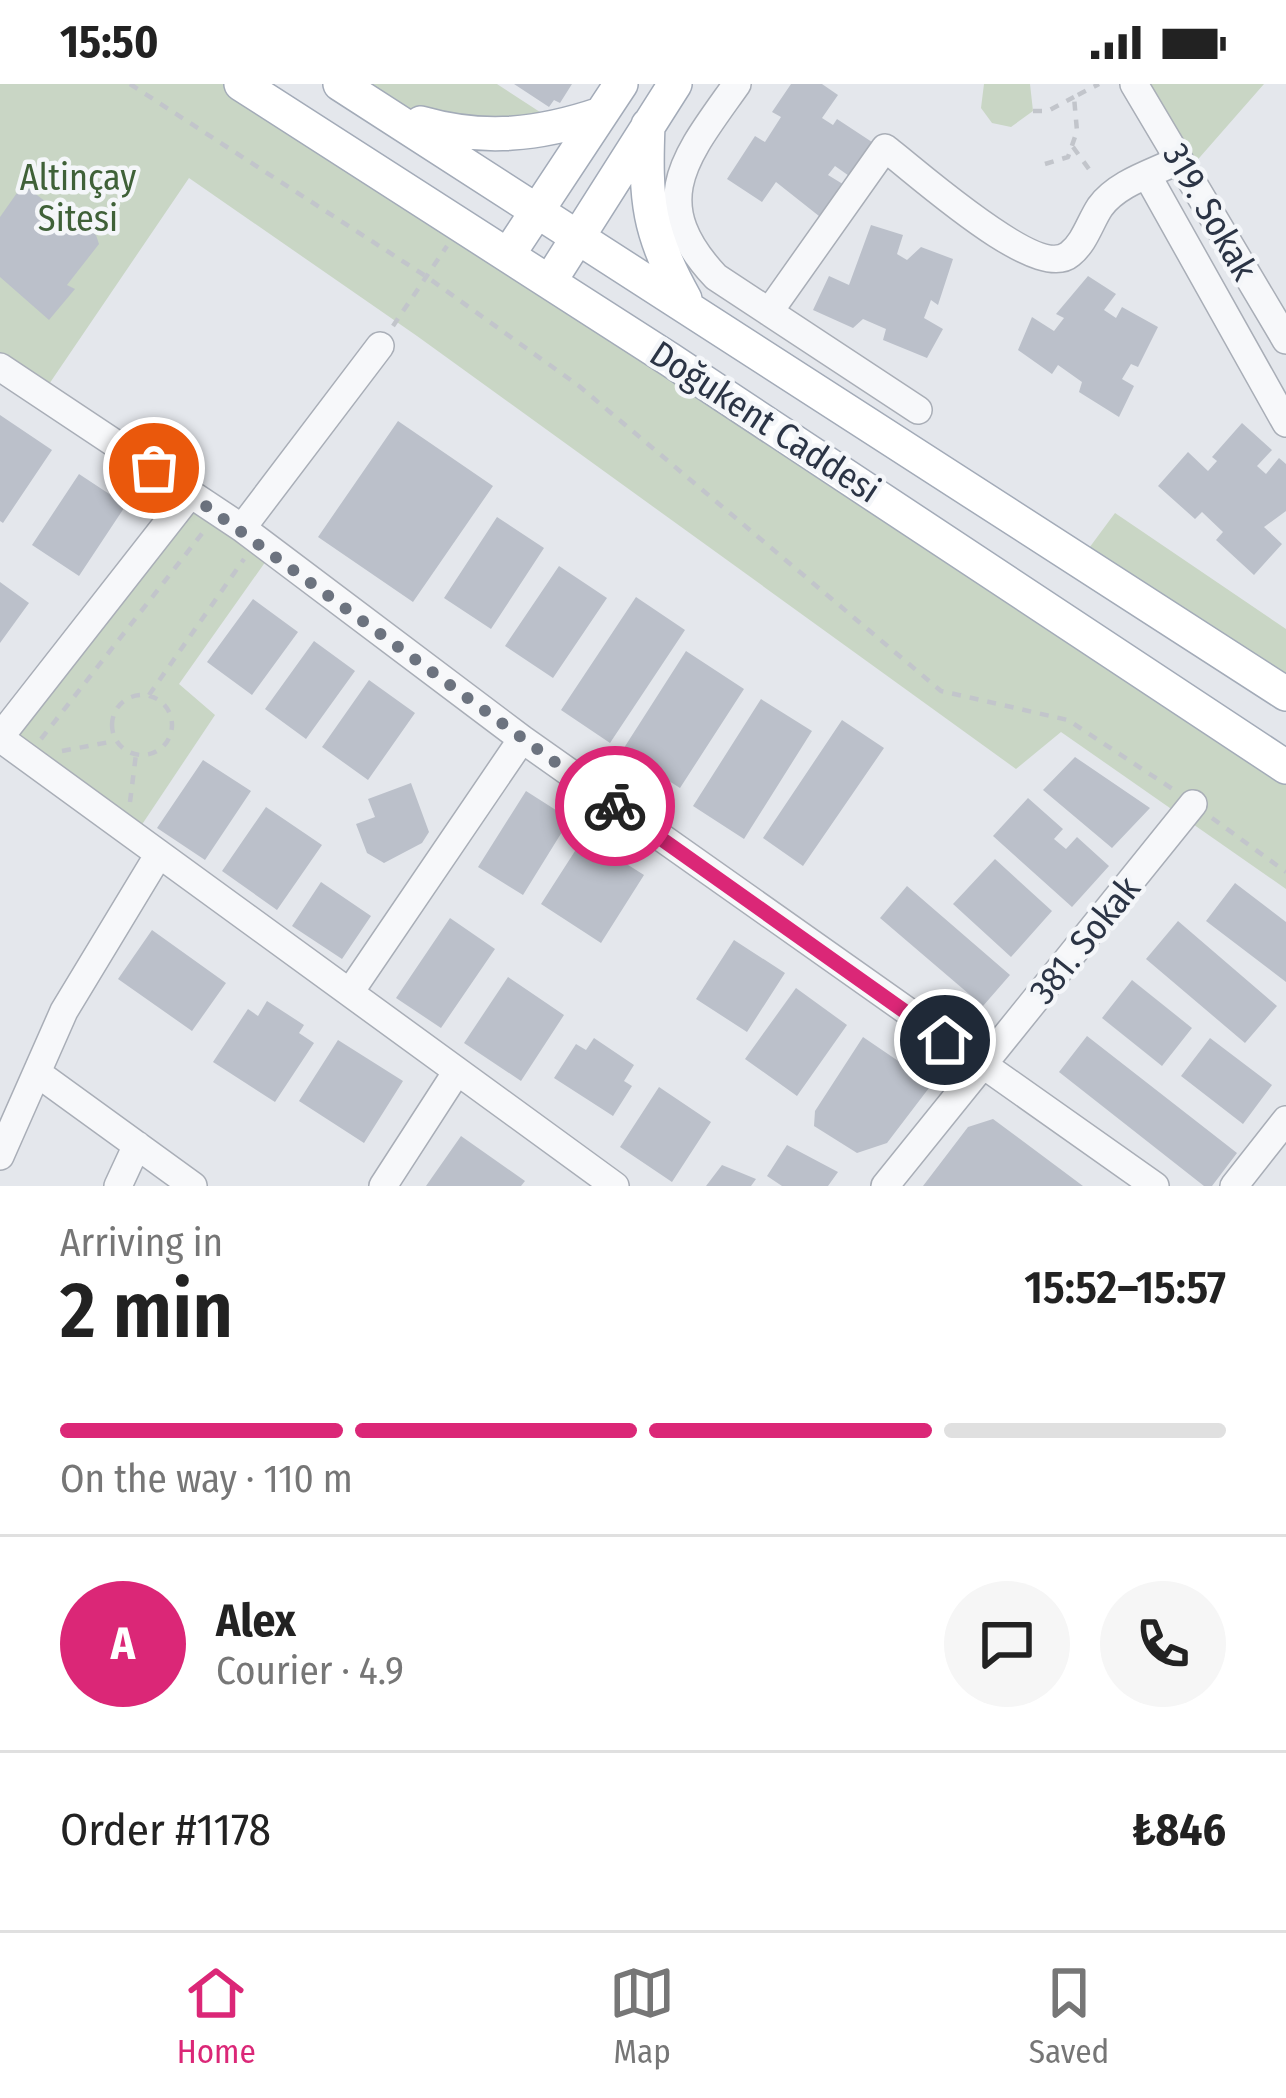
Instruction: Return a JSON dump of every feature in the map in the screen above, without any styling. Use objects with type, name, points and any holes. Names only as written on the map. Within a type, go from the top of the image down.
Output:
[{"type":"main road","name":"Doğukent Caddesi","points":[[241,84],[550,281],[1286,767]]},
{"type":"main road","name":"Doğukent Caddesi","points":[[340,84],[537,206],[1286,694]]},
{"type":"main road","points":[[508,254],[621,84]]},
{"type":"main road","points":[[550,281],[675,84]]},
{"type":"main road","points":[[383,112],[455,133],[508,135],[540,132],[601,114]]},
{"type":"main road","points":[[649,125],[646,207],[663,260],[689,305]]},
{"type":"street","points":[[737,84],[679,178],[676,205],[690,250],[716,277],[917,410]]},
{"type":"street","name":"319. Sokak","points":[[1135,84],[1286,340]]},
{"type":"street","points":[[769,312],[885,148],[1039,260],[1055,262],[1070,255],[1118,189],[1179,160]]},
{"type":"street","points":[[1147,176],[1286,423]]},
{"type":"street","points":[[240,527],[380,346]]},
{"type":"street","points":[[0,368],[240,527],[522,739],[1155,1186]]},
{"type":"street","points":[[190,493],[0,738],[615,1186]]},
{"type":"street","points":[[350,992],[522,739]]},
{"type":"street","name":"381. Sokak","points":[[885,1186],[1193,804]]},
{"type":"street","points":[[0,1156],[40,1075],[64,1011],[159,854]]},
{"type":"street","points":[[382,1186],[457,1072]]},
{"type":"street","points":[[40,1075],[137,1145],[159,1176],[194,1186]]},
{"type":"street","points":[[1234,1186],[1286,1120]]},
{"type":"street","points":[[118,1186],[137,1145]]},
{"type":"path","points":[[130,84],[427,277],[579,386],[941,692],[1068,720],[1286,872]]},
{"type":"path","points":[[1033,111],[1048,111],[1099,84]]},
{"type":"path","points":[[1045,164],[1068,157],[1073,147],[1074,97]]},
{"type":"path","points":[[1073,147],[1097,181],[1118,189]]},
{"type":"path","points":[[149,695],[240,527]]},
{"type":"path","points":[[26,758],[240,527]]},
{"type":"path","points":[[26,758],[116,740],[136,754],[160,750],[171,734],[171,714],[149,695],[129,698],[115,711],[116,740]]},
{"type":"path","points":[[126,832],[136,754]]},
{"type":"green space","name":"Altinçay Sitesi","points":[[0,84],[241,84],[1286,767],[1286,889],[1061,732],[1016,769],[417,336],[189,178],[43,393],[0,367]]},
{"type":"green space","points":[[340,84],[497,84],[563,127],[455,133]]},
{"type":"green space","points":[[984,84],[1030,84],[1033,111],[1011,127],[992,123],[981,108]]},
{"type":"green space","points":[[1134,84],[1264,84],[1186,173]]},
{"type":"green space","points":[[191,493],[273,551],[179,684],[215,715],[133,838],[0,738]]},
{"type":"green space","points":[[1115,513],[1286,629],[1286,694],[1078,563]]},
{"type":"building","points":[[514,84],[572,84],[560,103],[554,100],[549,107]]},
{"type":"building","points":[[791,84],[822,84],[838,95],[822,118],[833,125],[837,119],[875,144],[852,178],[835,166],[828,175],[846,186],[824,220],[776,182],[762,202],[727,179],[755,136],[765,142],[781,117],[772,112]]},
{"type":"building","points":[[29,189],[54,208],[51,218],[56,222],[71,216],[96,235],[99,244],[67,285],[75,289],[49,320],[0,277],[0,217],[19,190]]},
{"type":"building","points":[[871,225],[903,235],[897,254],[907,260],[921,247],[953,259],[938,305],[931,300],[924,318],[943,329],[927,358],[883,340],[886,329],[863,319],[853,328],[813,310],[829,276],[849,285]]},
{"type":"building","points":[[1088,276],[1116,294],[1104,310],[1116,318],[1122,307],[1158,327],[1138,367],[1131,364],[1122,379],[1134,386],[1119,417],[1079,392],[1082,382],[1058,365],[1052,374],[1018,350],[1032,317],[1054,331],[1064,318],[1056,314]]},
{"type":"building","points":[[0,415],[52,450],[3,523],[0,521]]},
{"type":"building","points":[[398,421],[493,486],[413,602],[318,537]]},
{"type":"building","points":[[1242,423],[1272,450],[1257,466],[1266,474],[1279,458],[1286,464],[1286,511],[1264,527],[1282,544],[1254,575],[1216,540],[1223,532],[1202,512],[1195,519],[1158,486],[1188,452],[1208,471],[1217,461],[1212,457]]},
{"type":"building","points":[[79,474],[126,505],[79,576],[32,545]]},
{"type":"building","points":[[497,517],[544,548],[491,629],[444,598]]},
{"type":"building","points":[[559,566],[607,598],[553,678],[505,646]]},
{"type":"building","points":[[0,582],[29,603],[0,643]]},
{"type":"building","points":[[636,597],[685,630],[610,743],[561,710]]},
{"type":"building","points":[[253,599],[298,632],[252,695],[207,662]]},
{"type":"building","points":[[314,641],[355,671],[306,739],[265,709]]},
{"type":"building","points":[[686,651],[744,689],[680,788],[622,751]]},
{"type":"building","points":[[369,680],[415,713],[368,780],[322,747]]},
{"type":"building","points":[[761,699],[812,731],[744,839],[693,806]]},
{"type":"building","points":[[842,720],[884,748],[803,866],[763,838]]},
{"type":"building","points":[[1075,757],[1150,808],[1112,848],[1043,790]]},
{"type":"building","points":[[203,760],[251,791],[205,860],[157,828]]},
{"type":"building","points":[[411,783],[429,832],[422,843],[384,863],[367,853],[356,824],[375,817],[368,799]]},
{"type":"building","points":[[526,791],[570,819],[523,895],[478,867]]},
{"type":"building","points":[[1028,798],[1063,829],[1054,839],[1066,849],[1077,837],[1109,866],[1072,907],[993,836]]},
{"type":"building","points":[[266,807],[322,845],[277,910],[222,871]]},
{"type":"building","points":[[584,837],[644,875],[601,943],[541,904]]},
{"type":"building","points":[[995,859],[1052,911],[1011,957],[953,904]]},
{"type":"building","points":[[321,882],[371,916],[342,959],[292,926]]},
{"type":"building","points":[[1235,883],[1286,922],[1286,982],[1206,921]]},
{"type":"building","points":[[907,886],[1010,975],[983,1006],[880,918]]},
{"type":"building","points":[[450,918],[495,949],[441,1028],[396,998]]},
{"type":"building","points":[[1178,921],[1277,1006],[1245,1043],[1146,959]]},
{"type":"building","points":[[152,930],[226,983],[192,1031],[118,979]]},
{"type":"building","points":[[734,940],[785,973],[747,1032],[696,999]]},
{"type":"building","points":[[508,977],[564,1015],[521,1081],[464,1043]]},
{"type":"building","points":[[1132,980],[1192,1028],[1162,1066],[1102,1018]]},
{"type":"building","points":[[796,988],[847,1025],[797,1096],[745,1059]]},
{"type":"building","points":[[267,1001],[304,1025],[299,1033],[314,1043],[275,1102],[213,1062],[248,1009],[258,1016]]},
{"type":"building","points":[[1087,1036],[1237,1153],[1212,1186],[1204,1186],[1059,1072]]},
{"type":"building","points":[[863,1037],[932,1084],[887,1143],[857,1153],[814,1126],[815,1111]]},
{"type":"building","points":[[594,1038],[634,1065],[624,1081],[632,1086],[613,1116],[554,1078],[576,1044],[586,1050]]},
{"type":"building","points":[[1210,1038],[1272,1085],[1243,1124],[1181,1076]]},
{"type":"building","points":[[338,1040],[403,1081],[364,1143],[299,1101]]},
{"type":"building","points":[[659,1087],[711,1122],[672,1182],[620,1147]]},
{"type":"building","points":[[993,1119],[1083,1186],[923,1186],[968,1127]]},
{"type":"building","points":[[461,1136],[525,1181],[521,1186],[426,1186]]},
{"type":"building","points":[[787,1145],[838,1172],[828,1186],[782,1186],[767,1176]]},
{"type":"building","points":[[722,1165],[756,1179],[751,1186],[706,1186]]},
{"type":"way so far","points":[[154,468],[242,528],[615,806]]},
{"type":"route","points":[[615,806],[945,1040]]}]
